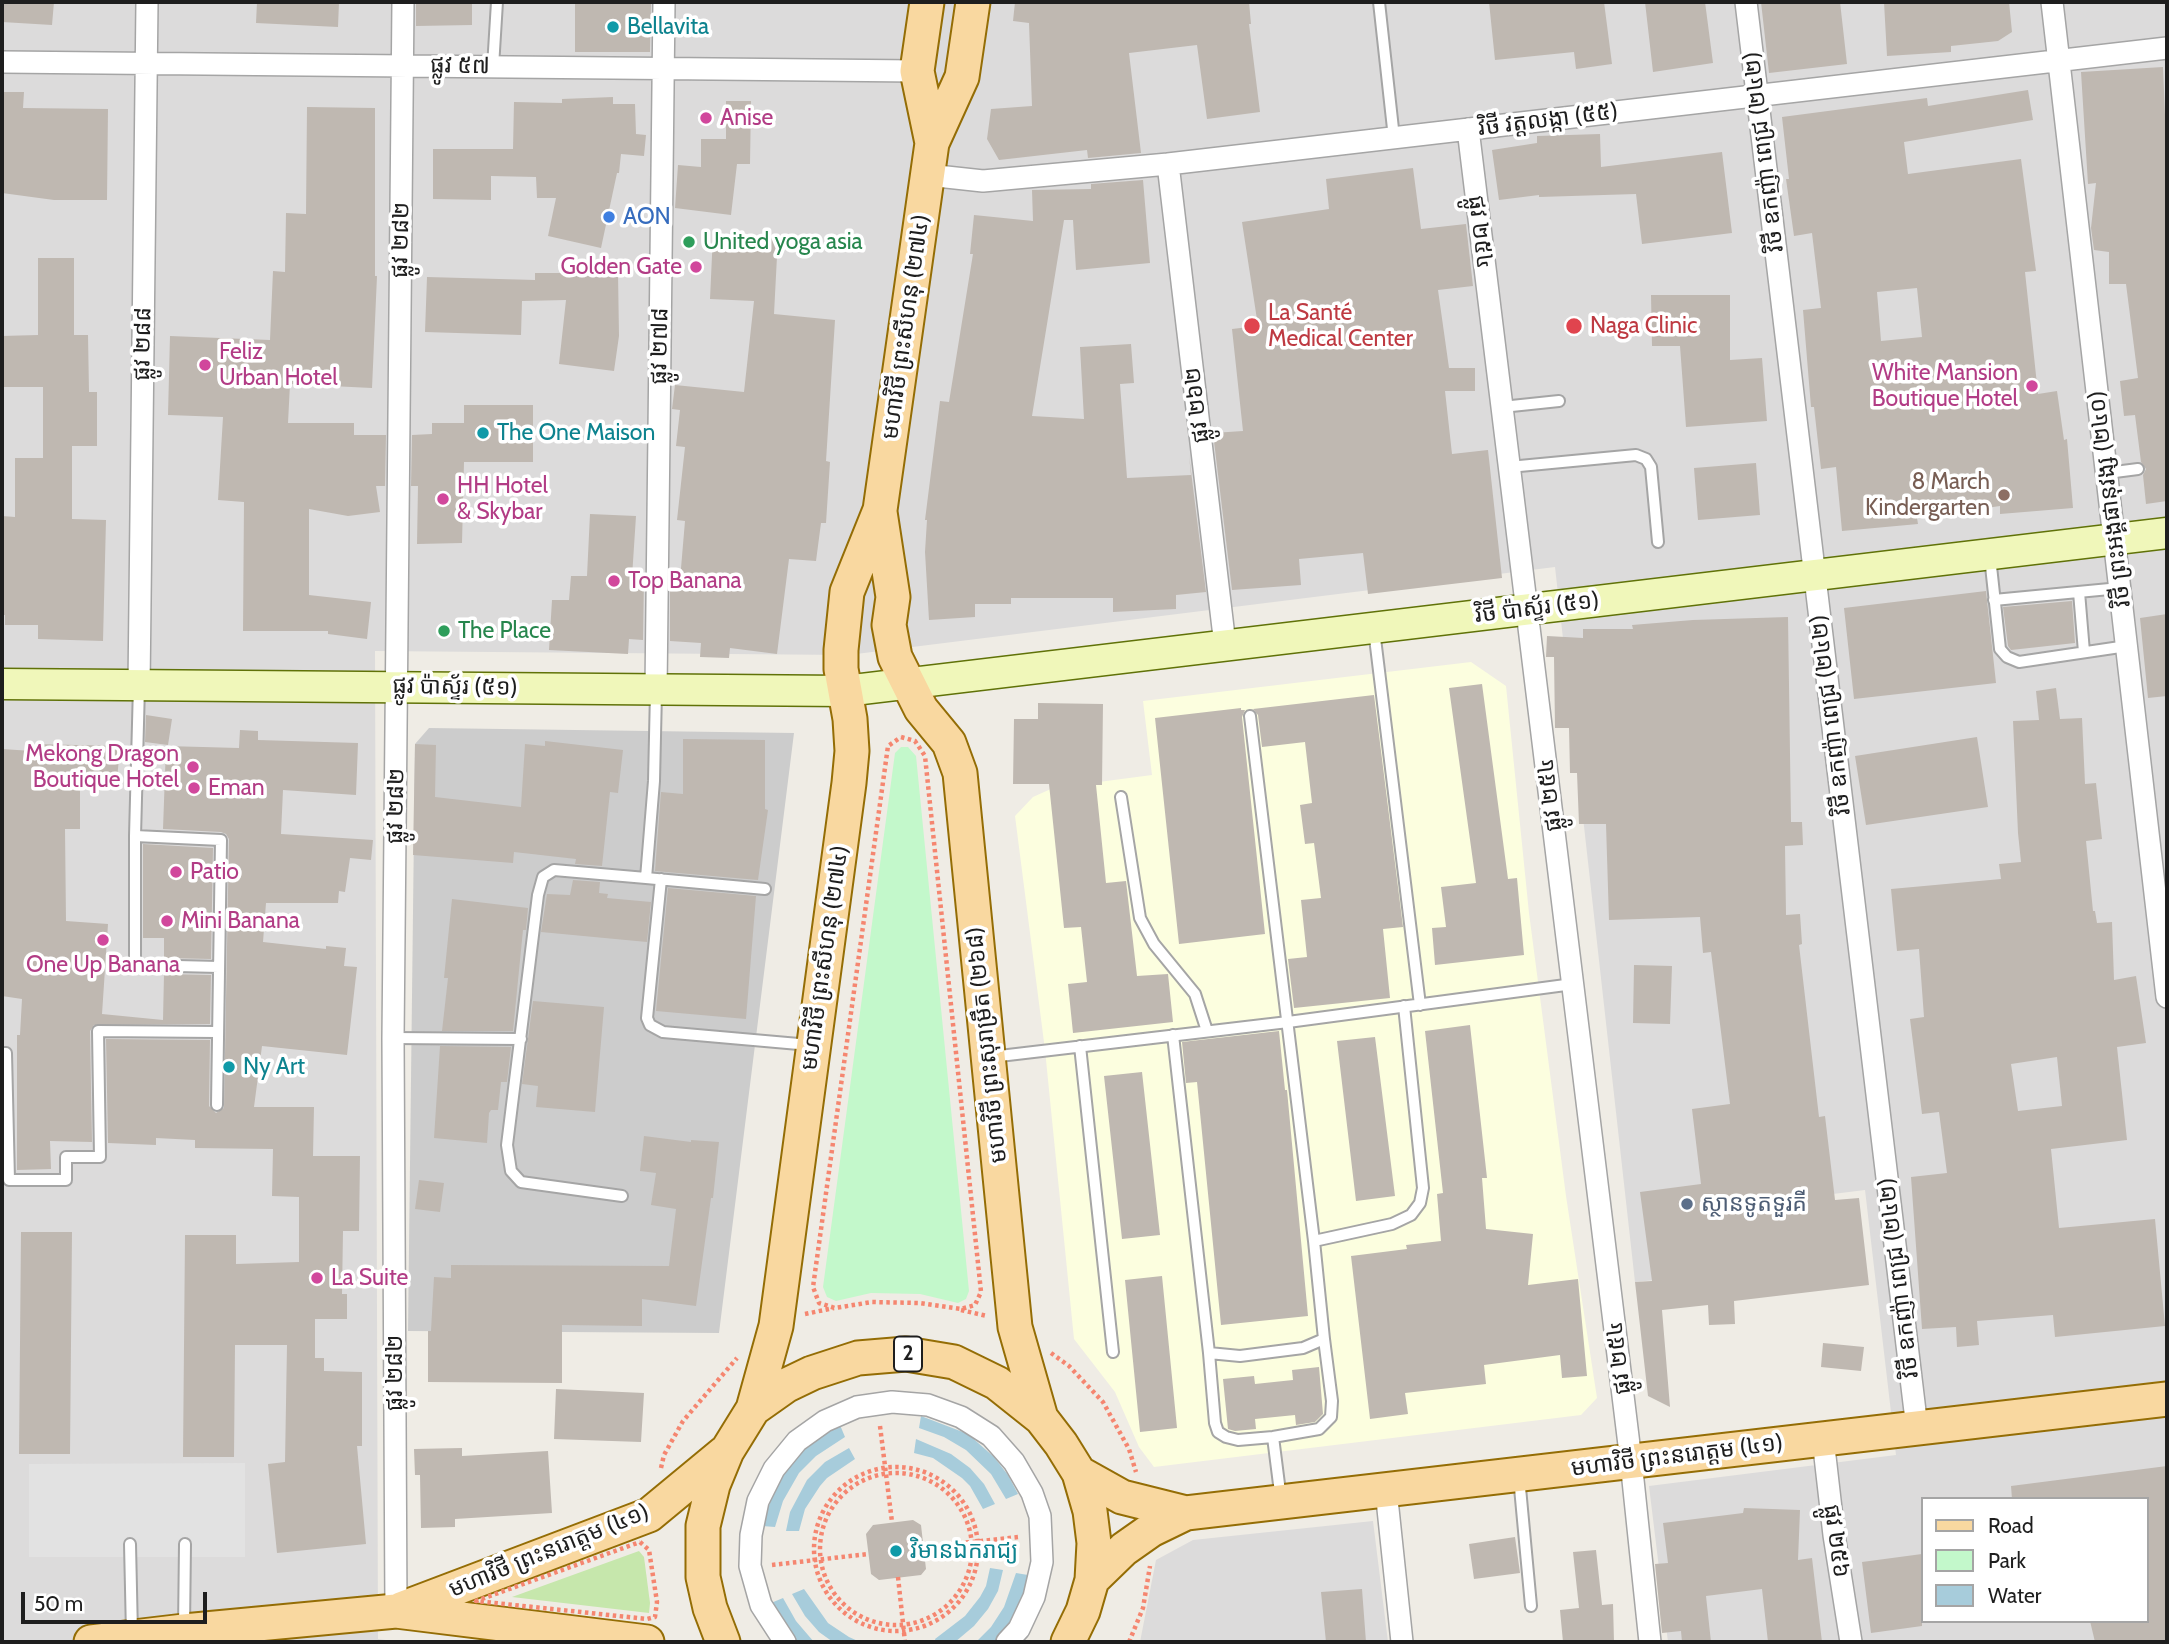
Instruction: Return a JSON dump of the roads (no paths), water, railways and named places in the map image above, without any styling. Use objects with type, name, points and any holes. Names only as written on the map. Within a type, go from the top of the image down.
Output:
[{"type":"main road","name":"មហាវិថី ព្រះសីហនុ (២៧៤)","points":[[927,2],[917,71],[930,159]]},
{"type":"main road","name":"មហាវិថី ព្រះសីហនុ (២៧៤)","points":[[753,1409],[776,1326],[849,783],[852,751],[841,649],[847,592],[880,510],[930,159],[962,77],[973,2]]},
{"type":"main road","name":"មហាវិថី ព្រះសីហនុ (២៧៤)","points":[[880,510],[893,597],[889,625],[895,657],[908,684]]},
{"type":"main road","name":"មហាវិថី ព្រះសុរាម្រឹត (២៦៨)","points":[[908,684],[921,709],[949,743],[960,773],[1015,1327],[1041,1418]]},
{"type":"main road","name":"2","points":[[723,1642],[710,1608],[703,1577],[703,1526],[713,1485],[727,1451],[753,1409],[787,1385],[812,1373],[858,1358],[906,1354],[954,1363],[997,1382],[1041,1418],[1079,1474],[1090,1511],[1094,1543],[1092,1580],[1083,1611],[1068,1642]]},
{"type":"main road","name":"មហាវិថី ព្រះនរោត្តម (៤១)","points":[[1092,1580],[1124,1549],[1152,1530],[1186,1513],[2167,1399]]},
{"type":"main road","name":"មហាវិថី ព្រះនរោត្តម (៤១)","points":[[92,1642],[396,1611],[648,1530],[727,1451]]},
{"type":"main road","name":"មហាវិថី ព្រះនរោត្តម (៤១)","points":[[1079,1474],[1122,1497],[1186,1513]]},
{"type":"main road","name":"មហាវិថី ព្រះនរោត្តម (៤១)","points":[[396,1611],[647,1642]]},
{"type":"street","name":"ផ្លូវ ២៨៨","points":[[139,686],[146,2]]},
{"type":"street","name":"ផ្លូវ ២៨២","points":[[396,1611],[393,1038],[403,2]]},
{"type":"street","name":"ផ្លូវ ២៧៨","points":[[656,690],[664,2]]},
{"type":"street","name":"វិថី ឧកញ៉ា ពេជ្រ (២៤២)","points":[[1746,2],[1917,1428]]},
{"type":"street","name":"វិថី ព្រះអង្គផានុវង្ស (២៤០)","points":[[2052,2],[2167,997]]},
{"type":"street","name":"វិថី វត្តលង្កា (៥៥)","points":[[930,159],[983,181],[1168,164],[2167,48]]},
{"type":"street","name":"ផ្លូវ ៥៧","points":[[2,62],[917,71]]},
{"type":"street","name":"ផ្លូវ ២៥៤","points":[[1468,129],[1631,1461],[1650,1642]]},
{"type":"street","name":"ផ្លូវ ២៦២","points":[[1168,164],[1225,645]]},
{"type":"street","name":"វិថី ប៉ាស្ទ័រ (៥១)","points":[[908,684],[2167,533]]},
{"type":"street","name":"ផ្លូវ ប៉ាស្ទ័រ (៥១)","points":[[2,684],[845,691],[908,684]]},
{"type":"street","points":[[785,1642],[761,1605],[751,1566],[751,1535],[758,1501],[774,1469],[796,1441],[825,1420],[857,1407],[892,1402],[928,1405],[961,1417],[990,1436],[1014,1462],[1032,1493],[1040,1516],[1042,1562],[1034,1597],[1019,1629],[1007,1642]]},
{"type":"street","name":"ផ្លូវ ២៥៦","points":[[1823,1439],[1834,1535],[1851,1642]]},
{"type":"street","points":[[1386,1490],[1402,1642]]},
{"type":"lane","points":[[493,67],[497,2]]},
{"type":"lane","points":[[1379,2],[1394,138]]},
{"type":"lane","points":[[1502,407],[1559,401]]},
{"type":"lane","points":[[1509,467],[1636,455],[1646,459],[1651,467],[1658,542]]},
{"type":"lane","points":[[2106,474],[2138,469]]},
{"type":"lane","points":[[1990,554],[2000,649],[2007,657],[2019,662],[2127,646]]},
{"type":"lane","points":[[1994,600],[2120,588]]},
{"type":"lane","points":[[2079,592],[2084,652]]},
{"type":"lane","points":[[1374,627],[1420,1005]]},
{"type":"lane","points":[[139,686],[135,965],[219,967]]},
{"type":"lane","points":[[646,878],[654,780],[656,690]]},
{"type":"lane","points":[[1173,1035],[1218,1432],[1238,1440],[1319,1429],[1331,1417],[1332,1401],[1250,716]]},
{"type":"lane","points":[[1121,797],[1140,918],[1154,944],[1195,994],[1207,1031]]},
{"type":"lane","points":[[135,836],[220,840],[217,1105]]},
{"type":"lane","points":[[622,1196],[521,1182],[513,1175],[508,1158],[538,895],[543,877],[554,870],[765,889]]},
{"type":"lane","points":[[661,879],[647,1018],[650,1025],[663,1032],[813,1045]]},
{"type":"lane","points":[[988,1057],[1288,1022],[1573,984]]},
{"type":"lane","points":[[1314,1241],[1392,1224],[1411,1215],[1420,1203],[1423,1188],[1404,1006]]},
{"type":"lane","points":[[2,1053],[6,1053],[9,1180],[66,1180],[66,1157],[100,1157],[98,1031],[217,1032]]},
{"type":"lane","points":[[393,1038],[521,1039]]},
{"type":"lane","points":[[1080,1046],[1113,1352]]},
{"type":"lane","points":[[1209,1353],[1240,1356],[1303,1348],[1324,1339]]},
{"type":"lane","points":[[1273,1437],[1281,1502]]},
{"type":"lane","points":[[1518,1475],[1531,1606]]},
{"type":"lane","points":[[130,1544],[132,1637]]},
{"type":"lane","points":[[184,1631],[185,1544]]},
{"type":"water","points":[[921,1416],[968,1434],[994,1457],[1018,1494],[1006,1499],[991,1474],[966,1450],[944,1437],[919,1428]]},
{"type":"water","points":[[840,1425],[845,1437],[816,1456],[799,1473],[783,1501],[775,1527],[762,1526],[777,1482],[802,1451],[821,1435]]},
{"type":"water","points":[[916,1439],[951,1454],[970,1468],[984,1484],[995,1504],[983,1509],[970,1486],[962,1478],[933,1458],[914,1453]]},
{"type":"water","points":[[849,1448],[855,1459],[820,1486],[805,1509],[799,1531],[786,1531],[790,1512],[807,1480],[825,1462]]},
{"type":"water","points":[[990,1568],[1003,1570],[998,1591],[988,1609],[974,1626],[955,1642],[936,1642],[935,1639],[965,1616],[980,1597]]},
{"type":"water","points":[[1016,1573],[1028,1575],[1026,1589],[1005,1633],[997,1642],[976,1642],[991,1627],[1004,1607]]},
{"type":"water","points":[[804,1589],[828,1623],[860,1642],[833,1642],[819,1632],[805,1616],[792,1594]]},
{"type":"water","points":[[783,1598],[796,1621],[814,1642],[795,1642],[771,1603]]},
{"type":"place","name":"Bellavita","points":[[613,27]]},
{"type":"place","name":"Anise","points":[[706,118]]},
{"type":"place","name":"AON","points":[[609,217]]},
{"type":"place","name":"United yoga asia","points":[[689,242]]},
{"type":"place","name":"Golden Gate","points":[[696,267]]},
{"type":"place","name":"La Santé Medical Center","points":[[1252,326]]},
{"type":"place","name":"Naga Clinic","points":[[1574,326]]},
{"type":"place","name":"Feliz Urban Hotel","points":[[205,365]]},
{"type":"place","name":"White Mansion Boutique Hotel","points":[[2032,386]]},
{"type":"place","name":"The One Maison","points":[[483,433]]},
{"type":"place","name":"8 March Kindergarten","points":[[2004,495]]},
{"type":"place","name":"HH Hotel & Skybar","points":[[443,499]]},
{"type":"place","name":"Top Banana","points":[[614,581]]},
{"type":"place","name":"The Place","points":[[444,631]]},
{"type":"place","name":"Mekong Dragon Boutique Hotel","points":[[193,767]]},
{"type":"place","name":"Eman","points":[[194,788]]},
{"type":"place","name":"Patio","points":[[176,872]]},
{"type":"place","name":"Mini Banana","points":[[167,921]]},
{"type":"place","name":"One Up Banana","points":[[103,940]]},
{"type":"place","name":"Ny Art","points":[[229,1067]]},
{"type":"place","name":"ស្ថានទូតទួរគី","points":[[1687,1204]]},
{"type":"place","name":"La Suite","points":[[317,1278]]},
{"type":"place","name":"វិមានឯករាជ្យ","points":[[896,1551]]}]
